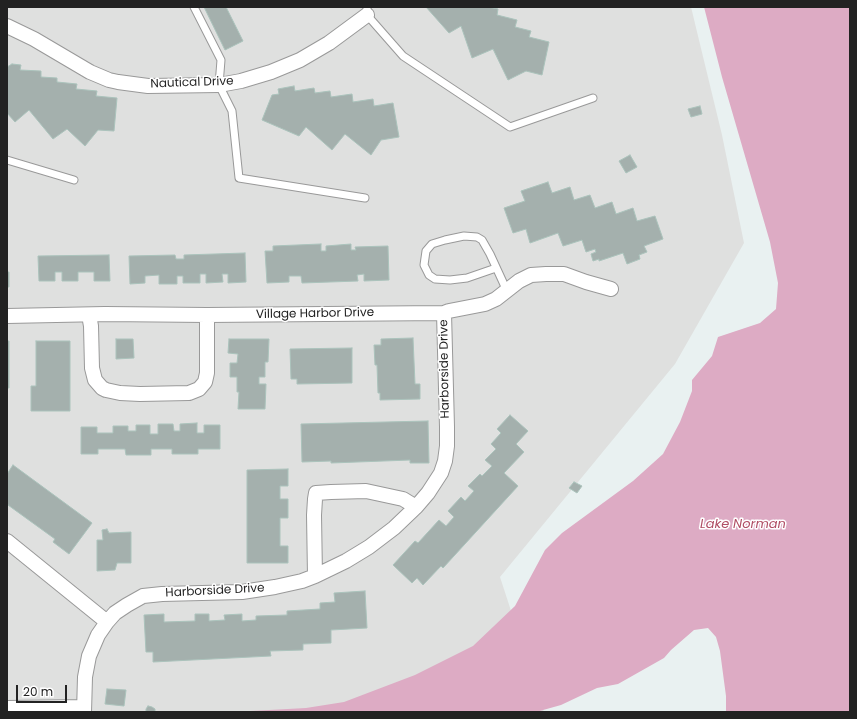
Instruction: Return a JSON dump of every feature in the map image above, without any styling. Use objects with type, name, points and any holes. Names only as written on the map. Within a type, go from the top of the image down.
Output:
[{"type":"street","name":"Nautical Drive","points":[[7,26],[34,39],[90,72],[109,80],[148,86],[219,85],[256,77],[300,60],[329,43],[367,11]]},
{"type":"street","name":"Village Harbor Drive","points":[[7,316],[444,313],[485,304],[496,299],[519,281],[531,275],[546,274],[564,274],[610,289]]},
{"type":"street","name":"Harborside Drive","points":[[84,709],[85,677],[89,656],[98,635],[107,622],[115,613],[127,605],[142,596],[242,592],[302,581],[315,576],[369,547],[394,528],[416,507],[428,493],[441,472],[445,461],[447,427],[445,401],[444,313]]},
{"type":"street","points":[[90,315],[92,368],[95,380],[102,388],[106,390],[120,393],[140,394],[189,393],[199,389],[205,382],[207,373],[207,315]]},
{"type":"street","points":[[315,576],[314,515],[316,494],[366,491],[403,499],[416,507]]},
{"type":"street","points":[[7,541],[107,622]]},
{"type":"street","points":[[7,708],[84,709]]},
{"type":"lane","points":[[194,7],[221,60],[219,85],[232,111],[239,178],[365,198]]},
{"type":"lane","name":"Nautical Drive","points":[[367,11],[403,56],[510,127],[593,98]]},
{"type":"lane","points":[[7,160],[74,180]]},
{"type":"lane","points":[[496,268],[467,278],[450,280],[436,279],[429,275],[424,265],[426,251],[432,244],[464,236],[477,237],[482,240],[496,268],[507,290]]},
{"type":"shaded area","points":[[7,7],[691,7],[722,135],[744,243],[675,364],[500,577],[544,712],[7,712]]},
{"type":"water","name":"Lake Norman","points":[[704,7],[850,7],[850,712],[726,712],[726,696],[720,651],[716,637],[708,628],[694,630],[664,658],[618,684],[597,688],[561,705],[536,712],[232,712],[306,708],[344,702],[415,675],[473,646],[515,606],[545,550],[562,533],[633,481],[663,454],[680,422],[692,391],[692,380],[712,356],[718,337],[760,323],[776,309],[778,283],[770,242],[722,77]]},
{"type":"building","points":[[204,7],[226,7],[243,41],[225,50]]},
{"type":"building","points":[[426,7],[488,7],[498,9],[497,15],[517,20],[515,27],[531,31],[529,37],[549,42],[542,75],[526,71],[508,80],[493,49],[472,58],[461,26],[449,33]]},
{"type":"building","points":[[12,64],[21,65],[20,70],[41,71],[41,77],[57,78],[57,82],[77,84],[76,89],[97,91],[96,96],[117,98],[114,131],[98,130],[85,146],[67,129],[53,139],[29,110],[15,122],[7,113],[7,67]]},
{"type":"building","points":[[294,86],[295,91],[314,88],[315,93],[330,91],[331,97],[352,94],[353,102],[373,99],[374,106],[393,103],[399,137],[381,140],[371,155],[345,134],[332,150],[306,127],[299,136],[262,120],[272,95],[279,94],[278,89]]},
{"type":"building","points":[[700,106],[702,114],[691,117],[688,109]]},
{"type":"building","points":[[630,155],[637,167],[626,173],[619,161]]},
{"type":"building","points":[[548,182],[552,193],[570,187],[574,200],[590,195],[595,208],[612,202],[616,214],[633,208],[637,221],[655,216],[663,239],[644,246],[647,252],[639,255],[640,259],[627,264],[623,253],[599,261],[599,259],[593,261],[591,254],[596,252],[595,249],[586,252],[582,240],[563,246],[558,233],[530,243],[526,229],[513,233],[504,208],[525,201],[521,191]]},
{"type":"building","points":[[321,244],[321,251],[326,251],[326,246],[351,244],[351,250],[356,250],[355,247],[388,246],[389,280],[364,281],[364,274],[357,275],[358,281],[302,283],[301,276],[289,276],[289,282],[267,283],[265,251],[273,251],[273,246]]},
{"type":"building","points":[[245,253],[246,282],[228,283],[228,274],[222,274],[223,282],[206,283],[206,274],[200,274],[200,283],[183,283],[183,276],[177,276],[177,284],[159,284],[159,275],[145,276],[145,283],[130,284],[129,256],[175,255],[176,259],[184,259],[184,255]]},
{"type":"building","points":[[109,255],[110,281],[94,281],[94,272],[78,272],[78,281],[62,281],[62,272],[55,272],[55,281],[39,281],[38,256]]},
{"type":"building","points":[[7,272],[9,272],[9,287],[7,287]]},
{"type":"building","points":[[413,338],[415,384],[420,384],[420,399],[380,400],[380,393],[378,393],[377,365],[375,365],[374,345],[381,345],[381,339]]},
{"type":"building","points":[[116,339],[133,339],[134,358],[116,359]]},
{"type":"building","points":[[229,339],[269,339],[268,362],[265,362],[265,377],[259,377],[259,384],[266,384],[265,409],[238,409],[239,392],[237,392],[237,377],[230,377],[230,363],[237,363],[238,354],[228,353]]},
{"type":"building","points":[[7,341],[9,341],[9,388],[7,388]]},
{"type":"building","points":[[36,341],[70,341],[70,411],[31,411],[31,386],[36,386]]},
{"type":"building","points":[[352,348],[352,383],[297,384],[297,379],[291,379],[290,349]]},
{"type":"building","points":[[510,415],[528,431],[516,444],[524,452],[504,473],[518,486],[443,568],[441,566],[423,585],[417,578],[412,583],[393,565],[415,541],[418,543],[439,520],[446,526],[454,517],[448,511],[461,497],[465,501],[474,491],[468,486],[480,474],[482,476],[492,466],[485,460],[496,449],[491,444],[501,433],[497,429]]},
{"type":"building","points":[[428,421],[429,463],[410,463],[410,460],[331,463],[331,461],[302,462],[301,424]]},
{"type":"building","points":[[197,423],[197,433],[204,433],[204,425],[220,425],[220,449],[198,449],[198,454],[172,454],[172,449],[151,449],[151,455],[126,455],[125,449],[98,449],[98,454],[81,454],[81,427],[97,427],[97,433],[113,433],[113,426],[128,426],[128,431],[136,431],[136,425],[150,425],[150,434],[158,434],[158,424],[173,424],[174,431],[180,431],[180,424]]},
{"type":"building","points":[[13,465],[92,523],[69,554],[53,542],[55,539],[8,505],[7,474]]},
{"type":"building","points":[[288,469],[288,486],[280,486],[280,499],[288,499],[288,518],[280,518],[280,546],[288,546],[288,563],[247,563],[247,470]]},
{"type":"building","points":[[574,482],[582,486],[577,493],[569,488]]},
{"type":"building","points":[[107,529],[109,533],[131,532],[131,563],[117,563],[115,570],[97,571],[97,540],[103,540],[102,530]]},
{"type":"building","points":[[365,591],[367,628],[331,630],[331,643],[303,644],[303,650],[270,651],[271,656],[153,662],[153,652],[146,652],[144,615],[164,614],[164,622],[195,621],[195,614],[209,614],[209,621],[225,620],[224,615],[242,614],[242,621],[256,620],[256,616],[287,615],[287,611],[320,609],[320,603],[335,602],[334,593]]},
{"type":"building","points":[[107,689],[126,690],[124,706],[105,704]]},
{"type":"building","points":[[148,706],[155,709],[155,712],[146,712]]}]
